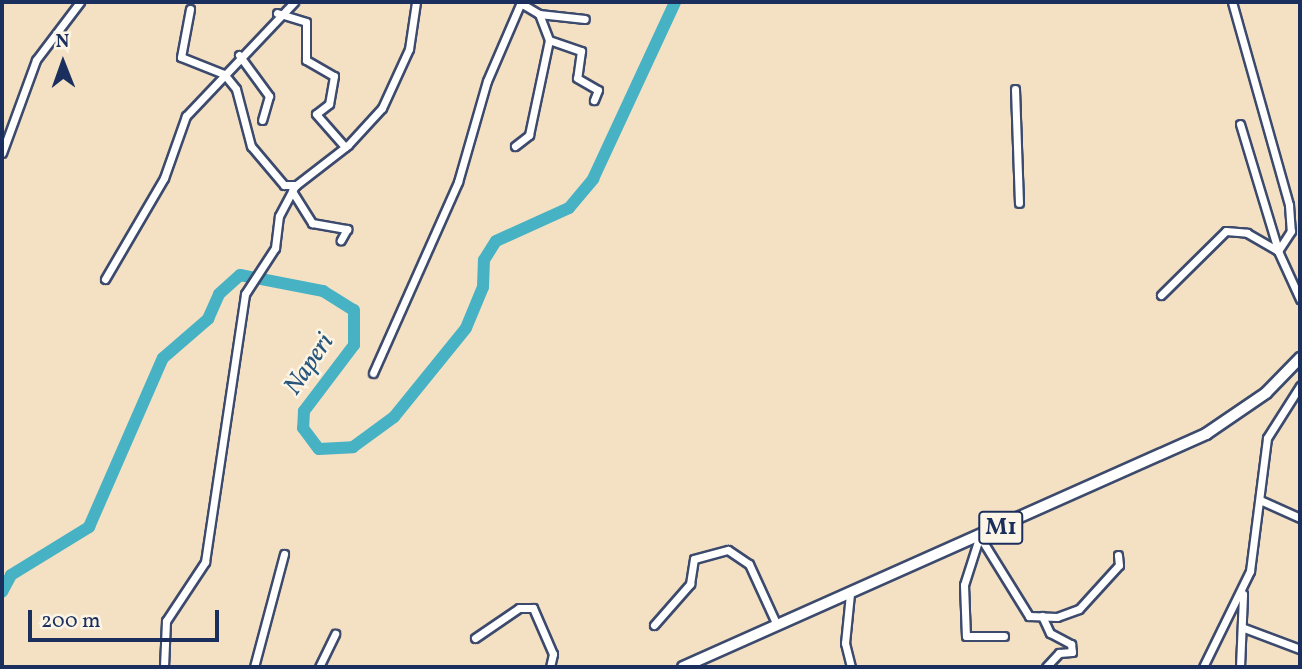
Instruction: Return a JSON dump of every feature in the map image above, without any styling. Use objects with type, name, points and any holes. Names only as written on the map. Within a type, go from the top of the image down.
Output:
[{"type":"highway","name":"M1","points":[[689,666],[776,623],[980,537],[1206,434],[1266,393],[1300,358]]},
{"type":"street","points":[[2,153],[36,60],[80,2]]},
{"type":"street","points":[[105,279],[164,178],[186,116],[277,13],[294,2]]},
{"type":"street","points":[[164,667],[166,621],[205,562],[248,289],[275,248],[279,216],[294,188],[345,147],[382,108],[410,49],[416,2]]},
{"type":"street","points":[[373,373],[458,182],[487,81],[521,2],[539,14],[586,19]]},
{"type":"street","points":[[1232,2],[1289,205],[1291,231],[1278,251]]},
{"type":"street","points":[[190,9],[181,57],[224,74],[236,89],[251,146],[284,184],[294,188],[312,222],[347,229],[341,240]]},
{"type":"street","points":[[277,13],[306,22],[306,60],[334,76],[329,104],[316,114],[345,147]]},
{"type":"street","points":[[515,146],[529,135],[549,40],[539,14]]},
{"type":"street","points":[[549,40],[581,51],[577,78],[598,90],[594,100]]},
{"type":"street","points":[[239,55],[269,96],[262,120]]},
{"type":"street","points":[[1015,89],[1018,204]]},
{"type":"street","points":[[1240,124],[1278,251],[1300,299]]},
{"type":"street","points":[[1161,295],[1226,231],[1247,233],[1278,251]]},
{"type":"street","points":[[1240,667],[1244,628],[1243,593],[1260,500],[1267,438],[1300,386]]},
{"type":"street","points":[[1260,500],[1300,518]]},
{"type":"street","points":[[980,537],[1015,600],[1029,616],[1079,609],[1119,565],[1118,555]]},
{"type":"street","points":[[980,537],[964,586],[966,636],[1004,636]]},
{"type":"street","points":[[654,625],[690,584],[694,559],[728,551],[748,564],[776,623]]},
{"type":"street","points":[[254,667],[284,554]]},
{"type":"street","points":[[1203,667],[1243,593]]},
{"type":"street","points":[[850,594],[845,643],[851,667]]},
{"type":"street","points":[[475,638],[519,608],[533,608],[553,654],[550,667]]},
{"type":"street","points":[[1041,616],[1050,633],[1072,644],[1072,652],[1059,653],[1046,667]]},
{"type":"street","points":[[1244,628],[1300,649]]},
{"type":"street","points":[[319,667],[335,634]]},
{"type":"waterway","name":"Naperi","points":[[2,592],[11,575],[89,527],[163,358],[208,319],[219,294],[240,275],[323,291],[354,310],[354,345],[304,411],[303,428],[319,449],[353,447],[394,417],[466,328],[483,287],[484,260],[496,241],[569,208],[593,179],[675,2]]}]
